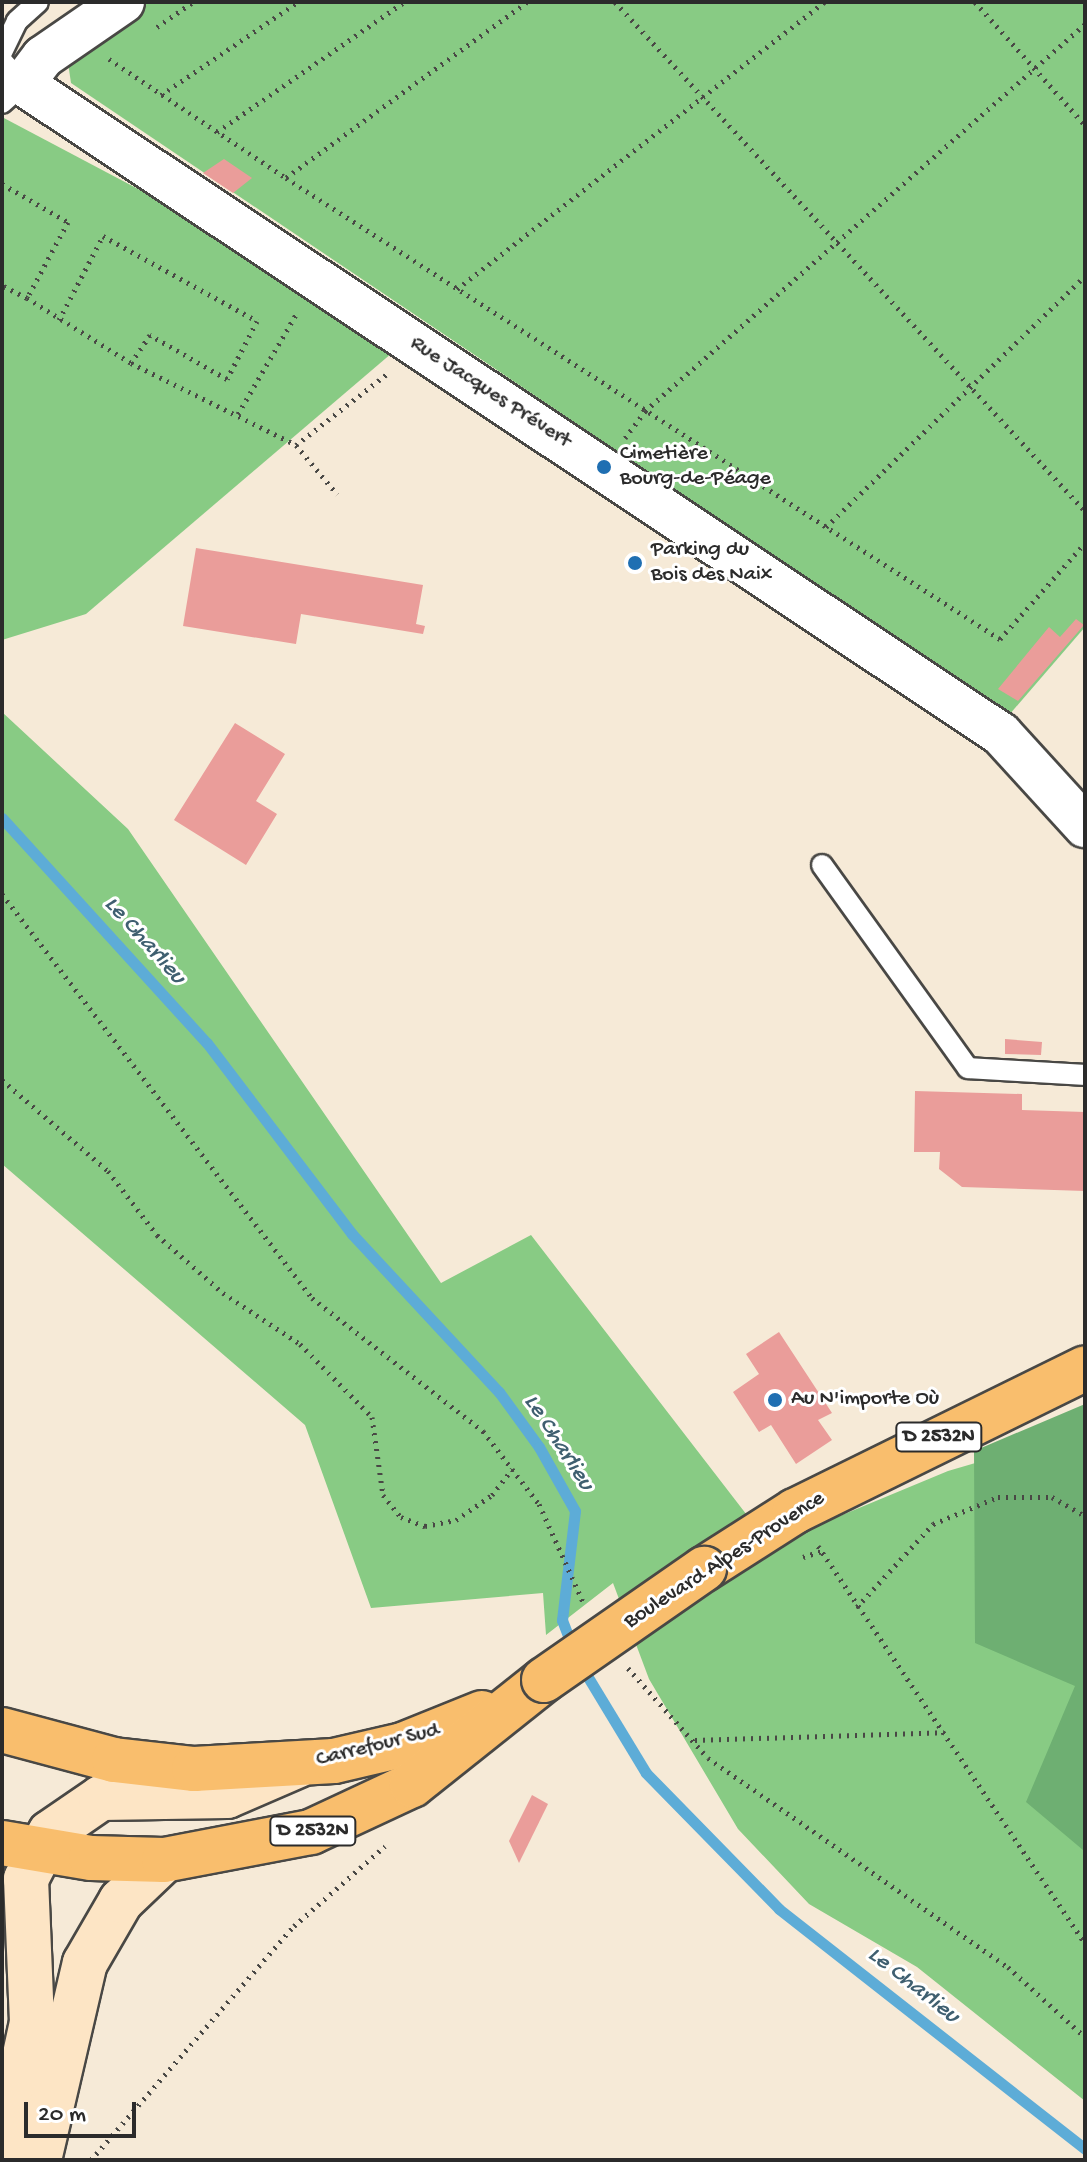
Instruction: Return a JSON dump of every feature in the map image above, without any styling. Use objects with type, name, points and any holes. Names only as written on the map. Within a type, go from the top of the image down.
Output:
[{"type":"main road","name":"Boulevard Alpes-Provence","points":[[544,1680],[704,1569],[795,1511],[1085,1368]]},
{"type":"main road","name":"Carrefour Sud","points":[[20,1847],[101,1798],[227,1796],[299,1765],[441,1732],[544,1680]]},
{"type":"main road","name":"Carrefour Sud","points":[[20,1847],[164,1860],[311,1832],[361,1814],[462,1750],[544,1680]]},
{"type":"main road","name":"D 2532N","points":[[2,1730],[114,1760],[194,1769],[299,1765]]},
{"type":"main road","name":"Carrefour Sud","points":[[2,2160],[32,2022],[26,1879],[20,1847]]},
{"type":"main road","points":[[39,2160],[52,2130],[85,1963],[121,1901],[164,1860]]},
{"type":"main road","name":"Carrefour Sud","points":[[2,2058],[15,2108]]},
{"type":"street","points":[[7,75],[43,57],[123,2]]},
{"type":"street","name":"Rue Jacques Prévert","points":[[7,75],[604,466],[1001,734],[1085,826]]},
{"type":"lane","points":[[7,75],[17,21],[38,2]]},
{"type":"lane","points":[[822,865],[968,1068],[1085,1075]]},
{"type":"path","points":[[161,95],[298,2]]},
{"type":"path","points":[[217,132],[404,2]]},
{"type":"path","points":[[286,178],[527,2]]},
{"type":"path","points":[[615,2],[966,388],[1085,511]]},
{"type":"path","points":[[457,289],[698,95],[825,2]]},
{"type":"path","points":[[975,2],[1085,125]]},
{"type":"path","points":[[645,411],[1085,24]]},
{"type":"path","points":[[108,60],[1000,639],[1085,543]]},
{"type":"path","points":[[2,184],[68,222],[27,298]]},
{"type":"path","points":[[59,320],[103,236],[257,321],[227,379],[150,335],[131,363]]},
{"type":"path","points":[[826,527],[1085,276]]},
{"type":"path","points":[[238,414],[316,280]]},
{"type":"path","points":[[2,285],[131,363],[296,445],[337,494]]},
{"type":"path","points":[[296,445],[420,348]]},
{"type":"path","points":[[2,894],[312,1298],[483,1431],[539,1504],[562,1566],[591,1614]]},
{"type":"path","points":[[2,1080],[108,1171],[157,1235],[223,1293],[300,1344],[372,1417],[383,1495],[401,1517],[425,1526],[456,1520],[492,1495],[512,1469]]},
{"type":"path","points":[[857,1607],[933,1524],[998,1497],[1052,1497],[1085,1516]]},
{"type":"path","points":[[821,1551],[1085,1944]]},
{"type":"path","points":[[624,1663],[661,1712],[804,1831],[1008,1967],[1085,2037]]},
{"type":"path","points":[[694,1740],[945,1732]]},
{"type":"path","points":[[91,2160],[294,1926],[394,1837]]},
{"type":"green space","points":[[147,2],[1085,2],[1085,627],[1009,715],[71,83],[67,56]]},
{"type":"green space","points":[[2,117],[157,199],[399,347],[86,614],[2,640]]},
{"type":"green space","points":[[2,712],[128,829],[441,1283],[531,1235],[770,1545],[948,1471],[1085,1431],[1085,2101],[917,1967],[809,1904],[738,1829],[649,1679],[613,1583],[546,1635],[543,1593],[371,1608],[305,1425],[2,1164]]},
{"type":"green space","points":[[1085,1404],[1083,1850],[1026,1802],[1075,1686],[975,1643],[974,1451]]},
{"type":"building","points":[[224,159],[252,178],[233,193],[203,173]]},
{"type":"building","points":[[196,548],[423,585],[416,624],[425,626],[423,634],[301,614],[296,644],[183,626]]},
{"type":"building","points":[[1076,619],[1084,625],[1018,701],[998,689],[1049,627],[1060,637]]},
{"type":"building","points":[[235,723],[285,754],[256,801],[277,814],[246,865],[174,820]]},
{"type":"building","points":[[1005,1039],[1042,1042],[1041,1055],[1005,1054]]},
{"type":"building","points":[[915,1091],[1022,1094],[1022,1110],[1085,1112],[1085,1191],[962,1187],[939,1169],[940,1152],[914,1152]]},
{"type":"building","points":[[779,1332],[832,1413],[818,1420],[832,1440],[796,1464],[771,1425],[759,1432],[733,1392],[759,1374],[746,1354]]},
{"type":"building","points":[[532,1795],[548,1804],[519,1863],[509,1841]]},
{"type":"waterway","name":"Le Charlieu","points":[[2,818],[207,1043],[352,1234],[499,1392],[539,1447],[575,1511],[562,1620],[573,1648]]},
{"type":"waterway","name":"Le Charlieu","points":[[580,1664],[646,1773],[779,1909],[1085,2149]]},
{"type":"place","name":"Cimetière Bourg-de-Péage","points":[[604,467]]},
{"type":"place","name":"Parking du Bois des Naix","points":[[635,563]]},
{"type":"place","name":"Au N'importe Où","points":[[775,1400]]}]
